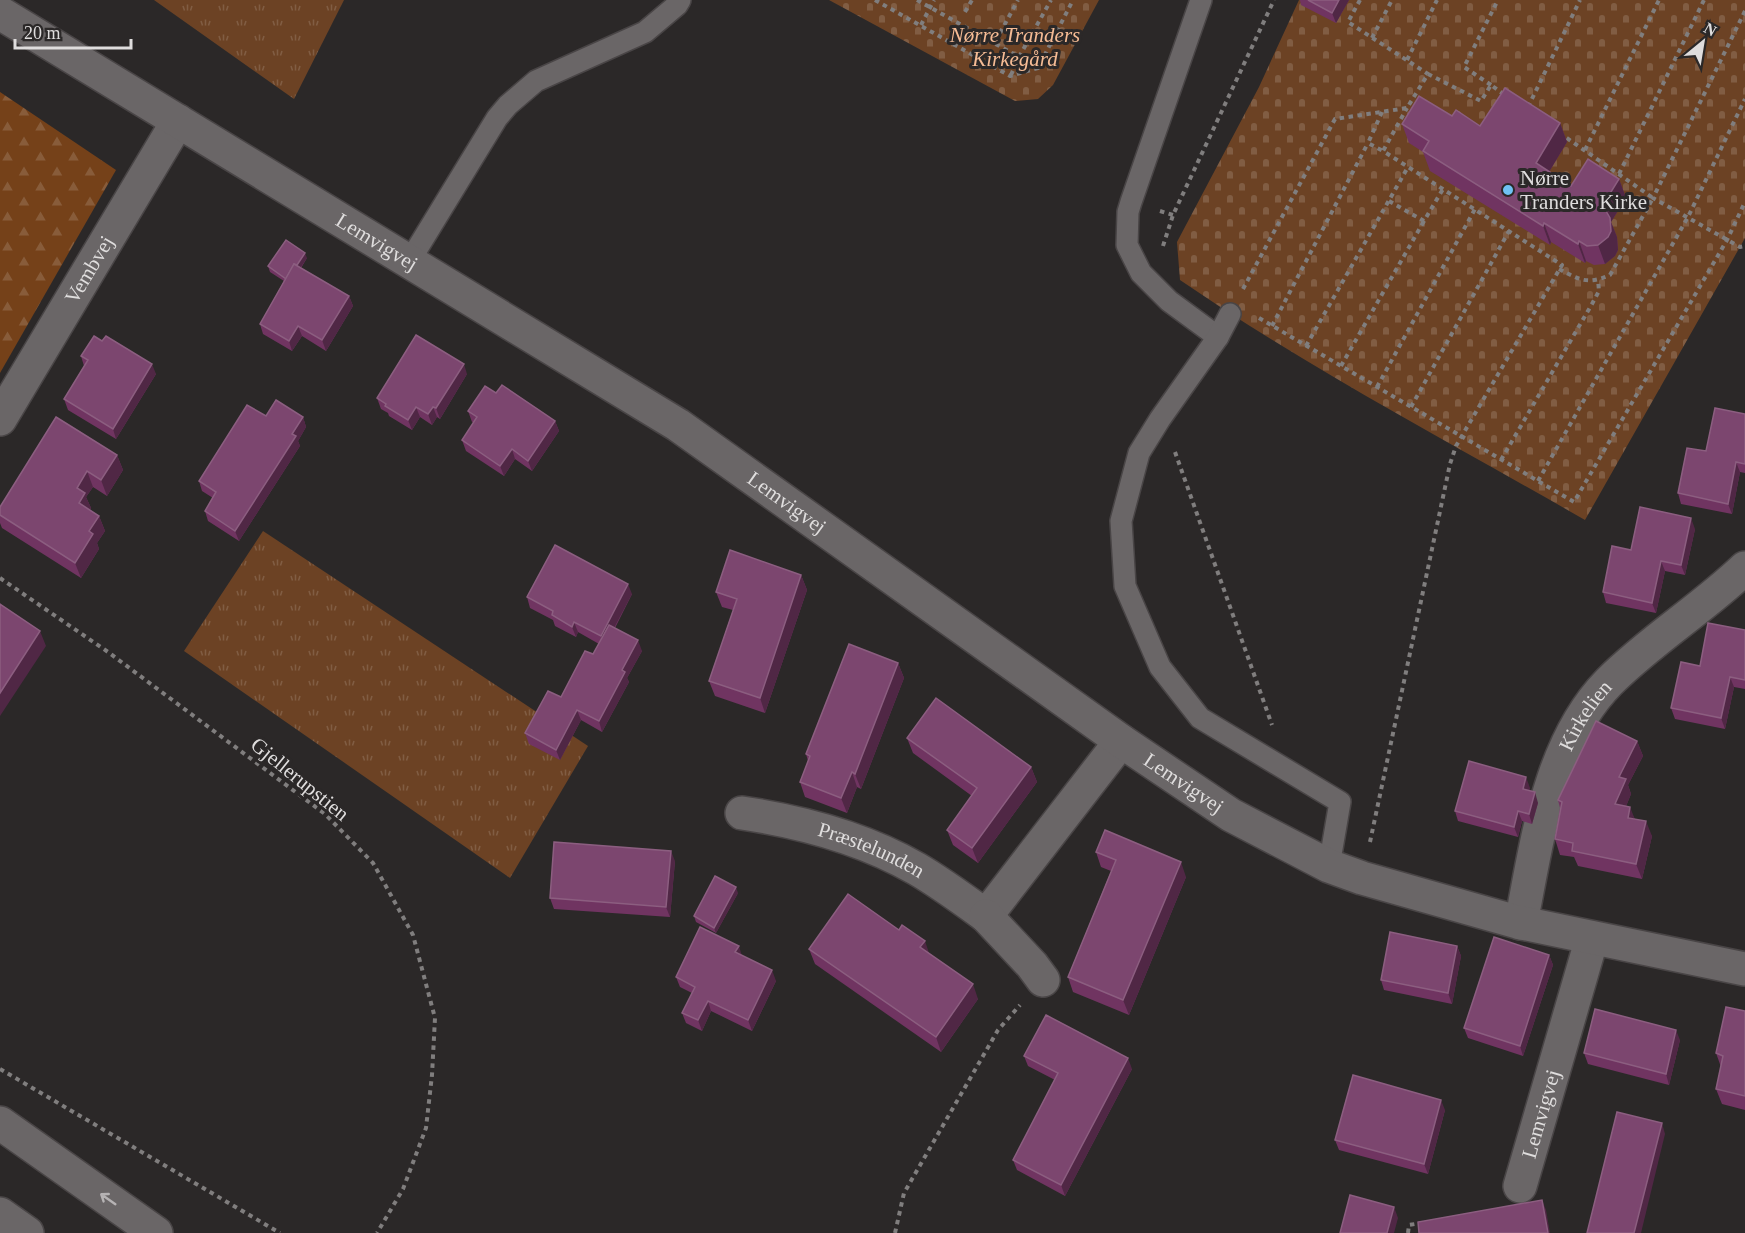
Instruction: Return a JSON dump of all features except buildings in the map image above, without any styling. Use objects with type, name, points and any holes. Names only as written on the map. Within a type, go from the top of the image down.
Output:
[{"type":"street","name":"Lemvigvej","points":[[0,13],[678,425],[843,545],[1121,741],[1231,815],[1329,866],[1362,878],[1521,922],[1745,969]]},
{"type":"street","name":"Vembvej","points":[[0,419],[178,121]]},
{"type":"street","name":"Kirkelien","points":[[1521,922],[1538,835],[1560,761],[1573,732],[1608,683],[1646,648],[1745,568]]},
{"type":"street","points":[[987,916],[1121,741]]},
{"type":"street","name":"Præstelunden","points":[[742,813],[780,818],[855,839],[918,869],[987,916],[1032,965],[1042,980]]},
{"type":"street","name":"Lemvigvej","points":[[1520,1186],[1592,938]]},
{"type":"street","points":[[0,1124],[156,1233]]},
{"type":"street","points":[[0,1214],[27,1233]]},
{"type":"lane","points":[[409,262],[497,118],[508,105],[536,81],[645,32],[680,0]]},
{"type":"lane","points":[[1201,0],[1128,212],[1127,245],[1141,273],[1168,301],[1218,337]]},
{"type":"lane","points":[[1232,309],[1218,337],[1160,418],[1139,453],[1121,521],[1125,586],[1160,667],[1200,718],[1340,802],[1329,866]]},
{"type":"path","points":[[875,0],[1010,76],[1038,68],[1073,0]]},
{"type":"path","points":[[916,0],[1038,68]]},
{"type":"path","points":[[921,25],[934,0]]},
{"type":"path","points":[[965,12],[972,0]]},
{"type":"path","points":[[1000,33],[1018,0]]},
{"type":"path","points":[[1010,76],[1051,0]]},
{"type":"path","points":[[1168,301],[1163,246],[1173,215],[1274,0]]},
{"type":"path","points":[[1360,0],[1348,22],[1372,38],[1428,74],[1481,101],[1491,86]]},
{"type":"path","points":[[1372,38],[1392,0]]},
{"type":"path","points":[[1407,60],[1437,0]]},
{"type":"path","points":[[1498,0],[1464,67],[1509,98]]},
{"type":"path","points":[[1518,104],[1527,110],[1580,0]]},
{"type":"path","points":[[1585,150],[1659,0]]},
{"type":"path","points":[[1619,174],[1704,0]]},
{"type":"path","points":[[1559,269],[1583,281],[1598,280],[1610,275],[1653,198],[1745,11]]},
{"type":"path","points":[[1383,151],[1428,74]]},
{"type":"path","points":[[1538,481],[1688,217],[1745,99]]},
{"type":"path","points":[[1407,108],[1335,119],[1232,309],[1272,326],[1574,502],[1727,240],[1745,202]]},
{"type":"path","points":[[1272,326],[1382,112]]},
{"type":"path","points":[[1556,130],[1653,198],[1740,247],[1745,246]]},
{"type":"path","points":[[1362,878],[1450,464],[1462,436],[1562,265],[1368,142]]},
{"type":"path","points":[[1306,346],[1408,167]]},
{"type":"path","points":[[1341,366],[1443,188]]},
{"type":"path","points":[[1389,201],[1424,221]]},
{"type":"path","points":[[1377,387],[1475,209]]},
{"type":"path","points":[[1411,407],[1509,231]]},
{"type":"path","points":[[1502,460],[1599,291],[1598,280]]},
{"type":"path","points":[[1176,457],[1277,738],[1278,764]]},
{"type":"path","name":"Gjellerupstien","points":[[0,578],[108,652],[325,814],[373,863],[413,935],[435,1018],[426,1128],[403,1189],[377,1233]]},
{"type":"path","points":[[895,1233],[904,1193],[931,1145],[998,1030],[1042,980]]},
{"type":"path","points":[[0,1069],[280,1233]]},
{"type":"path","points":[[1407,1233],[1410,1224],[1431,1221]]},
{"type":"green space","points":[[154,0],[344,0],[294,99]]},
{"type":"green space","name":"Nørre Tranders Kirkegård","points":[[829,0],[1099,0],[1053,85],[1038,99],[1015,101]]},
{"type":"green space","points":[[1299,0],[1745,0],[1745,238],[1585,520],[1329,374],[1180,280],[1177,242],[1259,87]]},
{"type":"green space","points":[[0,92],[116,170],[0,373]]},
{"type":"green space","points":[[263,531],[588,746],[510,878],[184,651]]},
{"type":"place","name":"Nørre Tranders Kirke","points":[[1508,190]]}]
